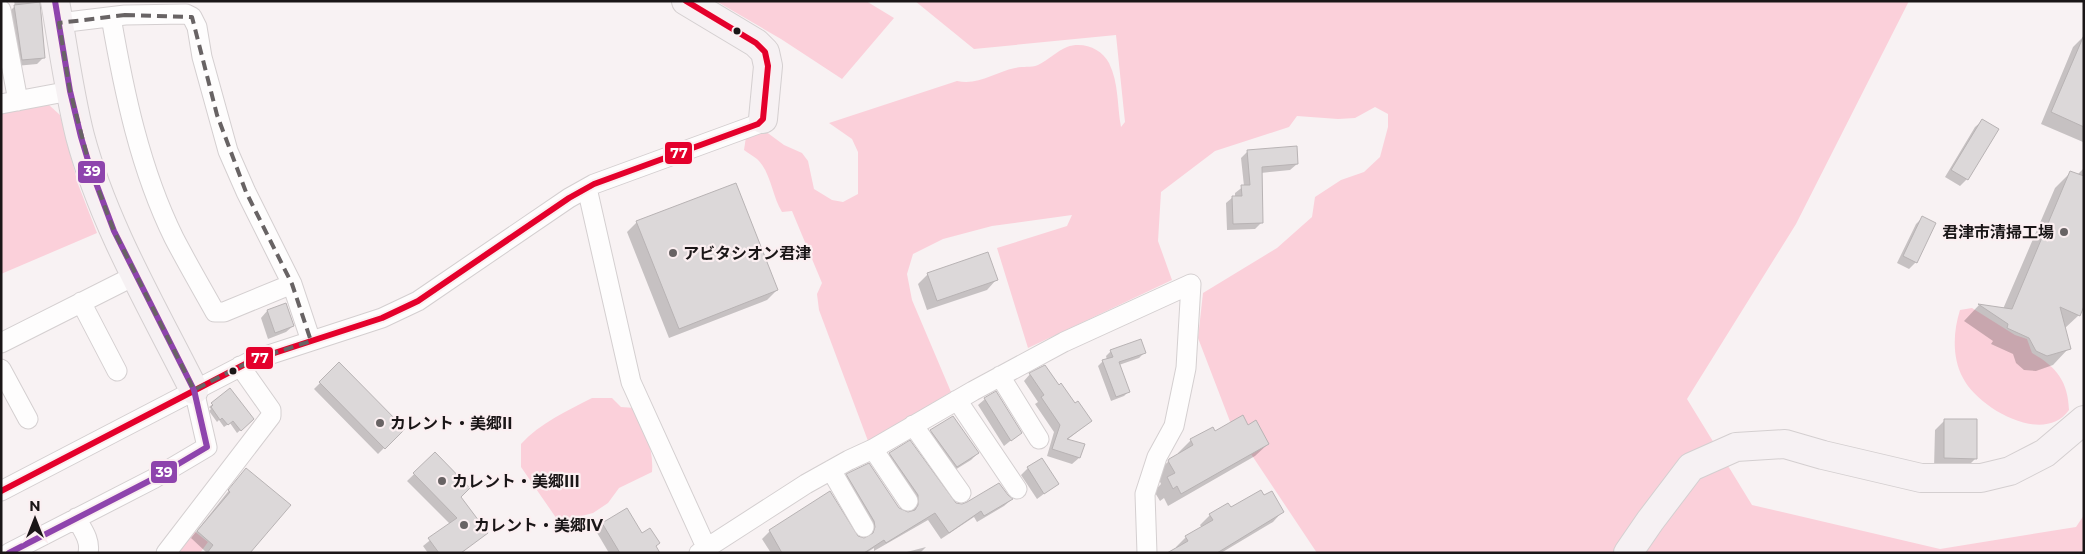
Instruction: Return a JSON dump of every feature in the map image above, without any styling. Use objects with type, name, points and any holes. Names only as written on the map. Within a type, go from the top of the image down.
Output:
[{"type":"street","points":[[1,491],[240,366],[382,318],[418,301],[569,198],[587,188],[615,175],[758,124],[763,119],[768,66],[765,52],[756,43],[686,1]]},
{"type":"street","points":[[1,10],[9,102],[70,91]]},
{"type":"street","points":[[9,553],[153,479],[207,447],[194,390],[114,231],[90,167],[80,137],[70,91],[57,12],[111,17],[186,14],[192,17],[197,27],[202,57],[228,151],[246,192],[292,284],[311,341]]},
{"type":"street","points":[[111,17],[122,82],[151,180],[174,236],[215,312],[224,312],[292,284]]},
{"type":"street","points":[[587,188],[631,382],[703,550],[831,470],[873,449],[1000,376],[1064,342],[1191,284],[1186,368],[1174,426],[1157,457],[1145,494],[1147,553]]},
{"type":"street","points":[[1,343],[136,275]]},
{"type":"street","points":[[80,302],[117,371]]},
{"type":"street","points":[[166,553],[271,416],[271,410],[240,366]]},
{"type":"street","points":[[1,369],[28,419]]},
{"type":"street","points":[[1000,376],[1039,439]]},
{"type":"street","points":[[957,400],[1017,489]]},
{"type":"street","points":[[1628,553],[1692,467],[1736,447],[1785,444],[1921,478],[1982,478],[2010,471],[2045,453],[2084,420]]},
{"type":"street","points":[[913,425],[961,493]]},
{"type":"street","points":[[873,449],[908,501]]},
{"type":"street","points":[[831,470],[864,527]]},
{"type":"street","points":[[76,518],[90,546],[88,553]]},
{"type":"highlighted area","points":[[125,15],[192,17],[217,115],[246,192],[292,284],[311,341],[253,360],[194,390],[114,231],[90,167],[70,91],[59,23]]},
{"type":"shaded area","points":[[716,1],[866,1],[894,18],[842,79],[781,39]]},
{"type":"shaded area","points":[[915,1],[1909,1],[1796,224],[1687,399],[1752,505],[1940,549],[2076,527],[2084,515],[2084,553],[1317,553],[1231,424],[1198,338],[1203,293],[1277,248],[1312,217],[1315,197],[1341,180],[1364,172],[1380,157],[1388,127],[1388,114],[1375,107],[1355,118],[1338,119],[1297,116],[1289,127],[1215,151],[1161,192],[1158,241],[1172,280],[1028,348],[997,248],[1067,226],[1072,215],[992,226],[943,239],[913,254],[907,274],[912,300],[951,392],[868,441],[819,310],[817,294],[822,283],[792,211],[782,212],[762,164],[744,150],[746,137],[765,131],[784,145],[802,153],[808,161],[814,189],[832,200],[843,202],[858,194],[858,152],[852,139],[829,123],[957,81],[972,82],[1015,68],[1038,65],[1073,45],[1097,50],[1106,58],[1116,87],[1121,127],[1125,122],[1116,35],[974,49]]},
{"type":"shaded area","points":[[49,105],[60,115],[78,184],[97,233],[1,274],[1,112]]},
{"type":"shaded area","points":[[1972,308],[2015,335],[2027,339],[2032,353],[2041,358],[2060,376],[2066,391],[2069,410],[2058,420],[2044,424],[2028,424],[2012,419],[1982,401],[1971,389],[1959,370],[1955,353],[1955,336],[1960,310]]},
{"type":"shaded area","points":[[592,398],[612,398],[621,407],[635,408],[650,447],[652,472],[619,488],[608,503],[593,513],[574,518],[561,525],[521,467],[521,444],[545,424]]},
{"type":"shaded area","points":[[189,527],[208,542],[200,553],[170,553]]},
{"type":"building","points":[[40,2],[45,58],[22,60],[14,5]]},
{"type":"building","points":[[2084,35],[2084,127],[2051,112]]},
{"type":"building","points":[[1982,119],[1999,129],[1968,180],[1951,170]]},
{"type":"building","points":[[1297,146],[1298,164],[1262,167],[1263,223],[1233,224],[1232,196],[1242,196],[1241,185],[1250,185],[1247,150]]},
{"type":"building","name":"君津市清掃工場","points":[[2070,171],[2084,176],[2084,306],[2080,316],[2060,307],[2071,349],[2047,356],[2036,351],[2029,338],[2007,328],[2008,324],[1978,304],[2012,309]]},
{"type":"building","name":"アビタシオン君津","points":[[736,183],[778,290],[679,329],[636,221]]},
{"type":"building","points":[[1922,216],[1936,223],[1917,263],[1903,256]]},
{"type":"building","points":[[988,252],[998,280],[937,301],[927,273]]},
{"type":"building","points":[[286,303],[294,326],[275,333],[267,310]]},
{"type":"building","points":[[1141,339],[1146,353],[1119,362],[1130,392],[1116,397],[1102,360],[1113,357],[1110,350]]},
{"type":"building","points":[[339,362],[405,429],[385,449],[319,382]]},
{"type":"building","points":[[1045,365],[1075,403],[1078,401],[1092,421],[1067,439],[1085,444],[1080,458],[1052,449],[1060,425],[1041,397],[1044,395],[1029,373]]},
{"type":"building","points":[[230,388],[254,419],[241,431],[233,421],[228,425],[222,418],[220,420],[211,407],[213,405],[211,403]]},
{"type":"building","points":[[996,391],[1022,433],[1011,441],[984,398]]},
{"type":"building","points":[[1243,415],[1248,425],[1256,420],[1269,444],[1181,494],[1177,486],[1173,489],[1167,477],[1175,473],[1168,461],[1169,459],[1193,445],[1190,439],[1213,427],[1215,431]]},
{"type":"building","points":[[953,416],[979,453],[957,467],[930,430]]},
{"type":"building","points":[[1944,419],[1977,419],[1977,459],[1944,458]]},
{"type":"building","points":[[910,440],[956,503],[962,504],[967,502],[999,483],[1013,499],[984,516],[981,511],[949,533],[935,513],[886,543],[884,540],[864,553],[782,553],[769,530],[830,491],[858,536],[864,538],[873,533],[874,521],[846,474],[869,463],[899,508],[908,512],[915,510],[918,505],[918,495],[889,453]]},
{"type":"building","points":[[435,452],[470,488],[461,497],[488,533],[461,553],[439,553],[428,538],[457,518],[413,473]]},
{"type":"building","points":[[1042,458],[1059,484],[1044,494],[1027,467]]},
{"type":"building","points":[[246,468],[291,505],[250,553],[207,553],[213,545],[197,531],[230,492],[228,490]]},
{"type":"building","points":[[1261,490],[1264,495],[1272,491],[1284,512],[1217,553],[1167,553],[1188,541],[1185,536],[1213,520],[1209,514],[1228,503],[1231,507]]},
{"type":"building","points":[[627,508],[642,533],[650,528],[660,543],[656,546],[660,553],[620,553],[602,523]]},
{"type":"transit line","name":"39","points":[[9,553],[153,479],[207,447],[194,390],[114,231],[90,167],[70,91],[55,1]]},
{"type":"transit line","name":"77","points":[[1,491],[253,360],[382,318],[418,301],[569,198],[594,184],[758,124],[763,119],[768,66],[765,52],[756,43],[686,1]]},
{"type":"place","name":"君津市清掃工場","points":[[2064,232]]},
{"type":"place","name":"アビタシオン君津","points":[[673,253]]},
{"type":"place","name":"カレント・美郷II","points":[[380,423]]},
{"type":"place","name":"カレント・美郷III","points":[[442,481]]},
{"type":"place","name":"カレント・美郷IV","points":[[464,525]]}]
